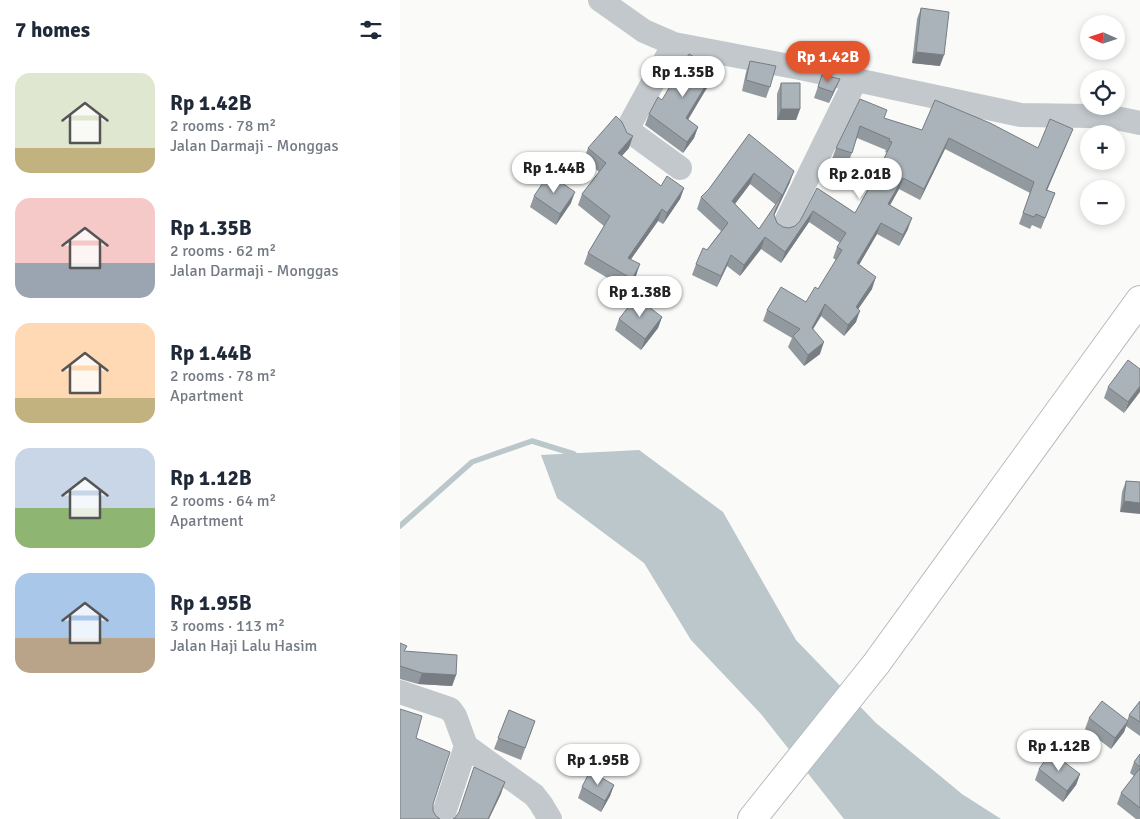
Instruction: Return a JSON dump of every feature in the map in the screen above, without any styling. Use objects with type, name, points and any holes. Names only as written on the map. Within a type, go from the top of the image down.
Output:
[{"type":"main road","points":[[752,819],[876,664],[1140,300]]},
{"type":"street","points":[[600,0],[644,32],[674,44],[800,68],[1022,115],[1090,116],[1140,123]]},
{"type":"street","points":[[674,44],[630,124],[632,133],[680,168]]},
{"type":"street","points":[[784,226],[855,81]]},
{"type":"street","points":[[400,692],[450,709],[466,746],[534,796],[550,819]]},
{"type":"street","points":[[442,819],[466,746]]},
{"type":"shaded area","points":[[639,450],[723,512],[796,640],[876,723],[962,794],[1001,819],[844,819],[761,714],[691,640],[644,563],[557,498],[541,455]]},
{"type":"building","points":[[921,8],[949,12],[944,55],[916,52]]},
{"type":"building","points":[[689,54],[715,70],[686,118],[698,127],[687,142],[649,114],[658,97],[662,100]]},
{"type":"building","points":[[750,61],[776,66],[770,87],[746,80]]},
{"type":"building","points":[[822,75],[840,79],[833,92],[818,87]]},
{"type":"building","points":[[781,83],[800,83],[800,109],[781,109]]},
{"type":"building","points":[[860,99],[887,110],[884,118],[922,130],[935,100],[990,123],[1038,148],[1050,119],[1073,129],[1046,190],[1055,193],[1045,218],[1036,214],[1034,217],[1023,213],[1034,182],[949,138],[924,189],[903,178],[888,204],[912,218],[903,235],[881,223],[857,263],[876,277],[856,307],[860,311],[848,325],[825,304],[812,328],[824,342],[808,355],[793,336],[800,329],[767,310],[781,287],[806,302],[815,287],[818,289],[842,250],[837,247],[846,233],[813,211],[785,252],[765,237],[744,265],[731,255],[721,276],[696,264],[703,248],[707,250],[728,223],[701,197],[709,189],[749,134],[794,171],[774,215],[777,223],[789,228],[795,226],[800,221],[817,188],[855,213],[892,142],[889,141],[890,139],[860,126],[852,153],[836,148]],"holes":[[[754,173],[782,195],[759,229],[732,201]]]},
{"type":"building","points":[[616,116],[622,122],[627,133],[633,136],[618,153],[661,186],[667,176],[684,188],[667,213],[662,209],[628,258],[640,264],[632,279],[588,253],[610,216],[582,194],[606,163],[588,148]]},
{"type":"building","points":[[549,174],[575,192],[560,214],[534,196]]},
{"type":"building","points":[[636,297],[662,317],[645,339],[619,319]]},
{"type":"building","points":[[1128,360],[1140,369],[1140,386],[1128,402],[1108,387]]},
{"type":"building","points":[[1126,481],[1140,482],[1140,503],[1124,501]]},
{"type":"building","points":[[400,643],[407,646],[404,651],[457,655],[456,675],[422,673],[400,666]]},
{"type":"building","points":[[1102,701],[1128,721],[1115,738],[1089,718]]},
{"type":"building","points":[[1140,701],[1140,722],[1129,715]]},
{"type":"building","points":[[400,709],[422,716],[416,738],[450,752],[433,804],[433,811],[440,819],[400,819]]},
{"type":"building","points":[[509,710],[535,721],[525,748],[498,738]]},
{"type":"building","points":[[1051,752],[1080,774],[1067,791],[1039,769]]},
{"type":"building","points":[[1140,754],[1140,767],[1134,762]]},
{"type":"building","points":[[474,767],[505,782],[488,819],[453,819],[459,812]]},
{"type":"building","points":[[1140,768],[1140,808],[1121,793]]},
{"type":"building","points":[[590,771],[614,785],[605,801],[582,787]]},
{"type":"waterway","points":[[400,526],[472,462],[532,441],[574,454]]}]
